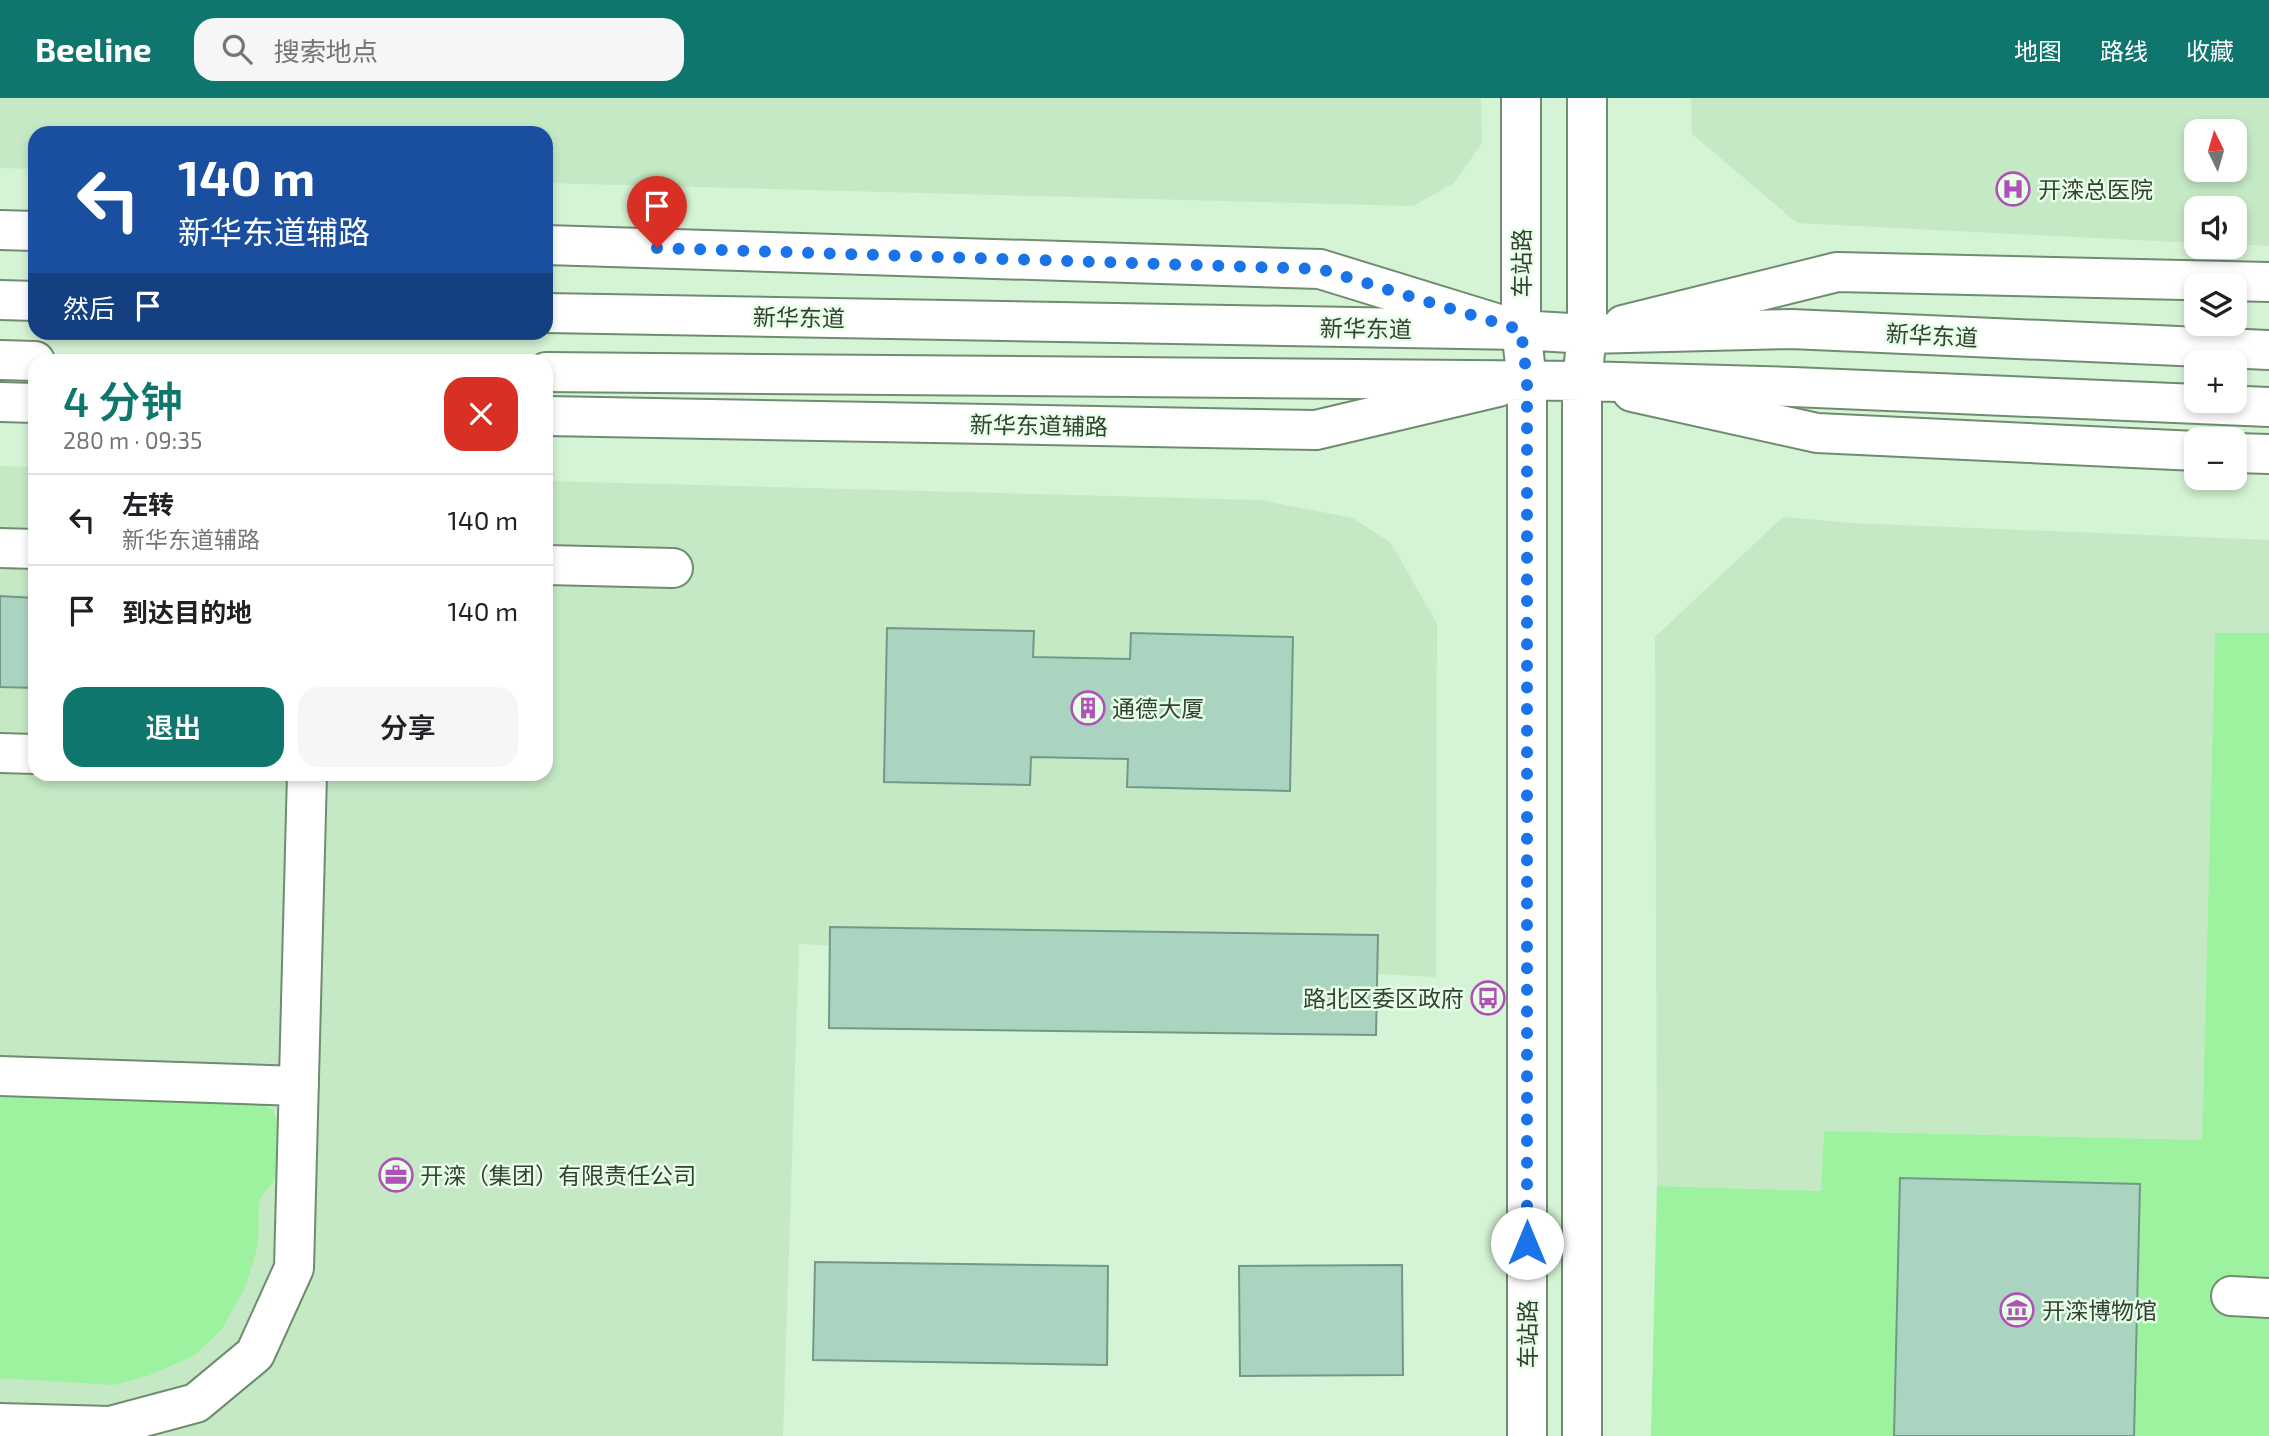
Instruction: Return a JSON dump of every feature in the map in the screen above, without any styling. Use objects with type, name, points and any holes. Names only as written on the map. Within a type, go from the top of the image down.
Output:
[{"type":"main road","name":"车站路","points":[[1521,98],[1521,330],[1527,380],[1527,1436]]},
{"type":"main road","points":[[1582,1436],[1582,380],[1587,334],[1587,98]]},
{"type":"main road","points":[[0,230],[28,231]]},
{"type":"main road","points":[[553,245],[1320,269],[1521,330]]},
{"type":"main road","points":[[1587,334],[1837,272],[2269,282]]},
{"type":"main road","points":[[0,300],[28,301]]},
{"type":"main road","name":"新华东道","points":[[553,313],[1521,330],[1587,334],[1791,328],[2269,350]]},
{"type":"main road","points":[[0,359],[28,361]]},
{"type":"main road","points":[[553,372],[1582,380],[2269,407]]},
{"type":"main road","name":"新华东道辅路","points":[[553,416],[1316,430],[1527,380]]},
{"type":"main road","points":[[1582,380],[1817,433],[2184,450]]},
{"type":"main road","points":[[0,402],[28,403]]},
{"type":"main road","points":[[2247,453],[2269,454]]},
{"type":"main road","points":[[0,548],[28,549]]},
{"type":"main road","points":[[553,565],[673,568]]},
{"type":"main road","points":[[0,753],[28,754]]},
{"type":"main road","points":[[0,1423],[110,1426],[196,1403],[254,1354],[294,1268],[307,781]]},
{"type":"main road","points":[[0,1076],[299,1086]]},
{"type":"main road","points":[[2231,1296],[2269,1298]]},
{"type":"shaded area","points":[[0,98],[1481,98],[1482,143],[1454,183],[1413,206],[553,183],[553,126],[28,126],[28,169],[0,168]]},
{"type":"shaded area","name":"开滦总医院","points":[[1691,98],[2269,98],[2269,246],[2247,245],[2247,196],[2184,196],[2184,242],[1797,223],[1692,134]]},
{"type":"shaded area","name":"开滦（集团）有限责任公司","points":[[0,466],[28,467],[28,781],[553,781],[553,481],[1260,500],[1353,518],[1391,543],[1437,624],[1436,977],[799,944],[783,1436],[0,1436]]},
{"type":"shaded area","points":[[1783,517],[1851,523],[2269,540],[2269,633],[2215,633],[2202,1140],[1824,1131],[1822,1191],[1657,1186],[1655,637]]},
{"type":"green space","points":[[2215,633],[2269,633],[2269,1436],[1651,1436],[1657,1186],[1821,1191],[1824,1131],[2202,1140]]},
{"type":"green space","points":[[0,1090],[257,1100],[273,1110],[280,1127],[279,1174],[259,1200],[258,1245],[246,1286],[222,1329],[195,1355],[148,1376],[114,1385],[0,1378]]},
{"type":"building","points":[[0,596],[28,598],[28,688],[0,687]]},
{"type":"building","name":"通德大厦","points":[[887,628],[1034,631],[1033,657],[1130,659],[1131,633],[1293,637],[1290,791],[1127,787],[1128,759],[1031,757],[1030,785],[884,782]]},
{"type":"building","points":[[830,927],[1378,935],[1376,1035],[829,1028]]},
{"type":"building","name":"开滦博物馆","points":[[1900,1178],[2140,1184],[2134,1436],[1894,1436]]},
{"type":"building","points":[[815,1262],[1108,1266],[1107,1365],[813,1360]]},
{"type":"building","points":[[1402,1265],[1403,1375],[1240,1376],[1239,1266]]},
{"type":"place","name":"开滦总医院","points":[[2013,189]]},
{"type":"place","name":"通德大厦","points":[[1088,708]]},
{"type":"place","name":"路北区委区政府","points":[[1488,998]]},
{"type":"place","name":"开滦（集团）有限责任公司","points":[[396,1175]]},
{"type":"place","name":"开滦博物馆","points":[[2017,1310]]},
{"type":"route","points":[[657,248],[1320,269],[1521,330],[1527,380],[1527,1243]]}]
